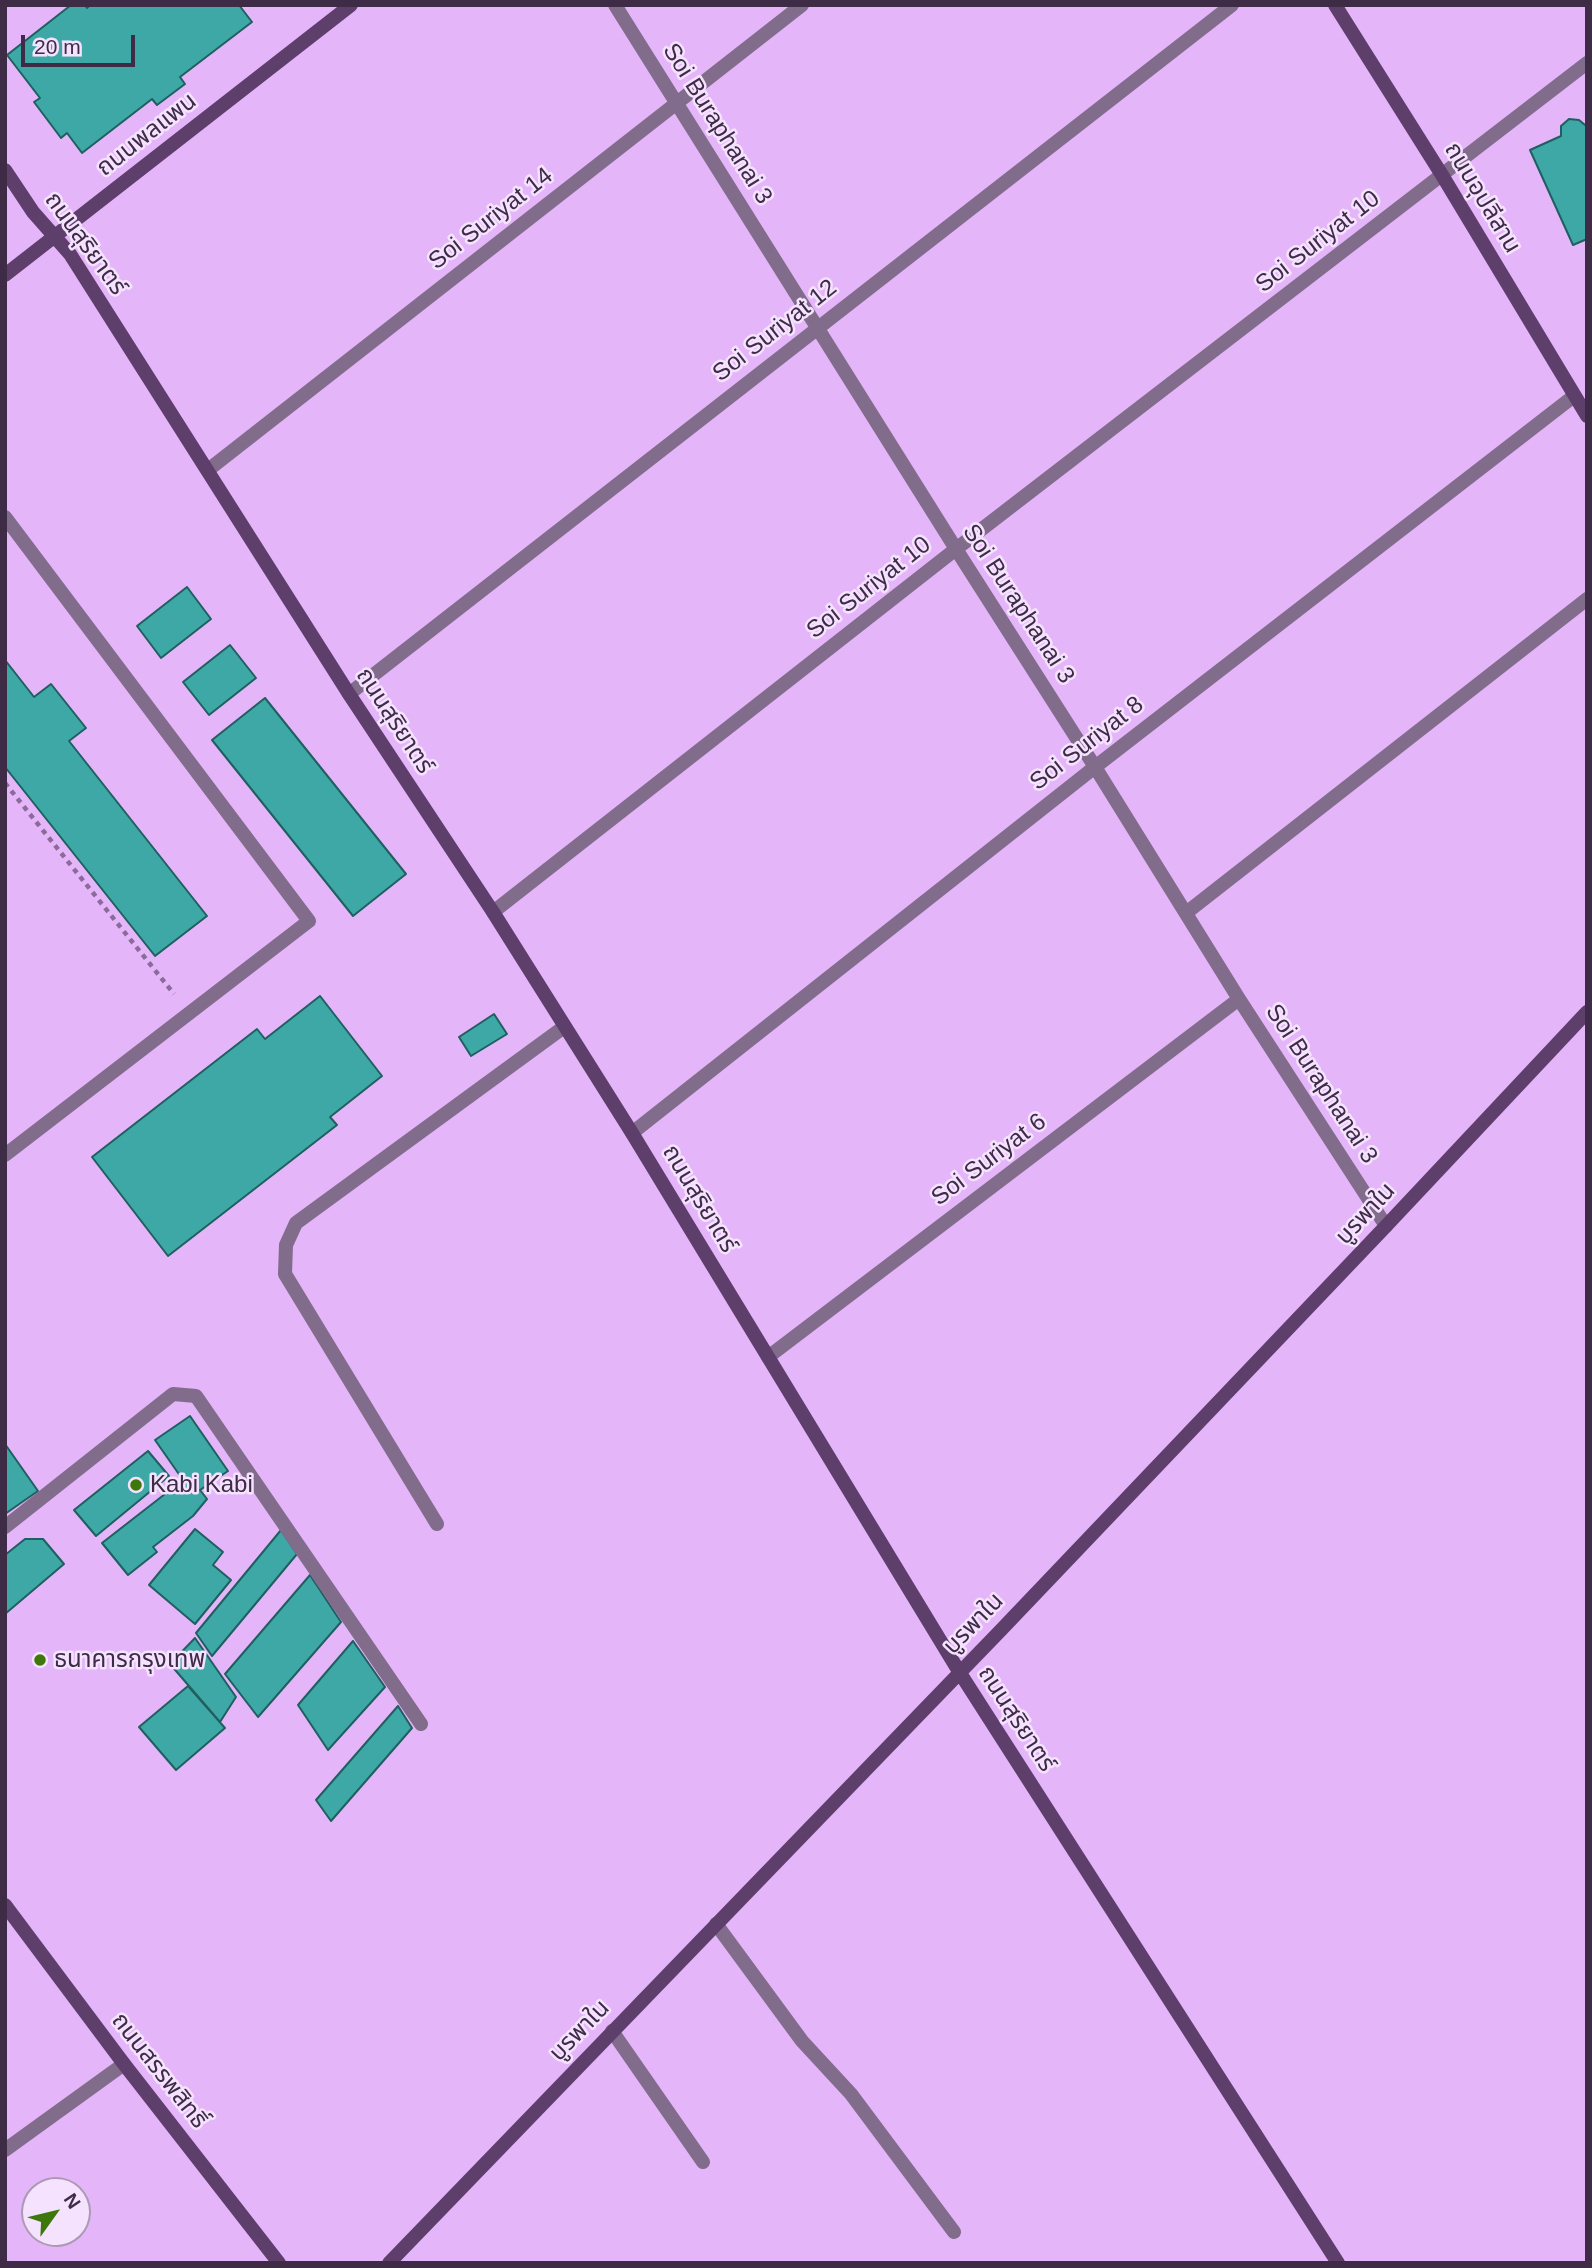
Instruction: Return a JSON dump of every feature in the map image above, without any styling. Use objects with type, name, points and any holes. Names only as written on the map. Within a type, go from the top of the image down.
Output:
[{"type":"street","name":"ถนนพลแพน","points":[[5,275],[351,5]]},
{"type":"street","name":"Soi Buraphanai 3","points":[[615,5],[1239,999],[1385,1226]]},
{"type":"street","name":"Soi Suriyat 14","points":[[208,470],[802,5]]},
{"type":"street","name":"Soi Suriyat 12","points":[[349,694],[1231,5]]},
{"type":"street","name":"ถนนอุปลีสาน","points":[[1335,5],[1442,175],[1587,416]]},
{"type":"street","name":"Soi Suriyat 10","points":[[493,912],[956,549],[1587,63]]},
{"type":"street","name":"ถนนสุริยาตร์","points":[[5,170],[33,212],[70,254],[349,694],[493,912],[632,1133],[960,1673],[1338,2263]]},
{"type":"street","name":"Soi Suriyat 8","points":[[632,1133],[1095,766],[1574,396]]},
{"type":"street","points":[[5,517],[309,921],[5,1155]]},
{"type":"street","points":[[1186,914],[1587,599]]},
{"type":"street","name":"Soi Suriyat 6","points":[[768,1357],[1239,999]]},
{"type":"street","name":"บูรพาใน","points":[[389,2263],[960,1673],[1587,1012]]},
{"type":"street","points":[[437,1524],[285,1274],[286,1245],[296,1223],[564,1027]]},
{"type":"street","points":[[5,1527],[173,1394],[196,1396],[421,1724]]},
{"type":"street","name":"ถนนสรรพสิทธิ์","points":[[5,1905],[124,2064],[279,2263]]},
{"type":"street","points":[[716,1924],[802,2041],[852,2094],[954,2232]]},
{"type":"street","points":[[612,2031],[703,2162]]},
{"type":"street","points":[[5,2150],[124,2064]]},
{"type":"path","points":[[5,783],[189,1014]]},
{"type":"building","points":[[71,5],[85,5],[87,8],[90,5],[239,5],[252,22],[180,77],[185,84],[157,105],[152,99],[82,153],[67,133],[61,138],[34,102],[40,98],[7,55]]},
{"type":"building","points":[[1569,119],[1587,124],[1587,239],[1573,245],[1530,150],[1561,136],[1561,126]]},
{"type":"building","points":[[187,587],[211,619],[161,658],[137,626]]},
{"type":"building","points":[[230,645],[256,678],[209,715],[183,682]]},
{"type":"building","points":[[5,660],[34,697],[51,684],[86,728],[69,741],[207,916],[155,956],[5,767]]},
{"type":"building","points":[[265,698],[406,874],[353,916],[212,740]]},
{"type":"building","points":[[320,996],[382,1076],[330,1117],[337,1125],[168,1256],[92,1157],[257,1029],[265,1039]]},
{"type":"building","points":[[494,1014],[507,1034],[471,1056],[459,1037]]},
{"type":"building","points":[[190,1416],[228,1471],[200,1490],[207,1499],[193,1516],[153,1547],[157,1552],[128,1575],[102,1543],[183,1480],[155,1440]]},
{"type":"building","points":[[5,1444],[38,1491],[5,1514]]},
{"type":"building","points":[[148,1451],[169,1476],[96,1536],[74,1510]]},
{"type":"building","points":[[195,1529],[223,1552],[213,1565],[231,1580],[195,1624],[149,1585]]},
{"type":"building","points":[[281,1530],[297,1554],[212,1656],[196,1633]]},
{"type":"building","points":[[25,1539],[43,1539],[64,1564],[5,1614],[5,1555]]},
{"type":"building","points":[[310,1575],[341,1622],[258,1717],[225,1674]]},
{"type":"building","points":[[195,1638],[236,1697],[220,1722],[170,1664]]},
{"type":"building","points":[[353,1641],[385,1687],[328,1750],[298,1705]]},
{"type":"building","points":[[188,1686],[225,1728],[176,1770],[139,1727]]},
{"type":"building","points":[[398,1706],[412,1728],[331,1821],[316,1800]]},
{"type":"place","name":"Kabi Kabi","points":[[136,1485]]},
{"type":"place","name":"ธนาคารกรุงเทพ","points":[[40,1660]]}]
